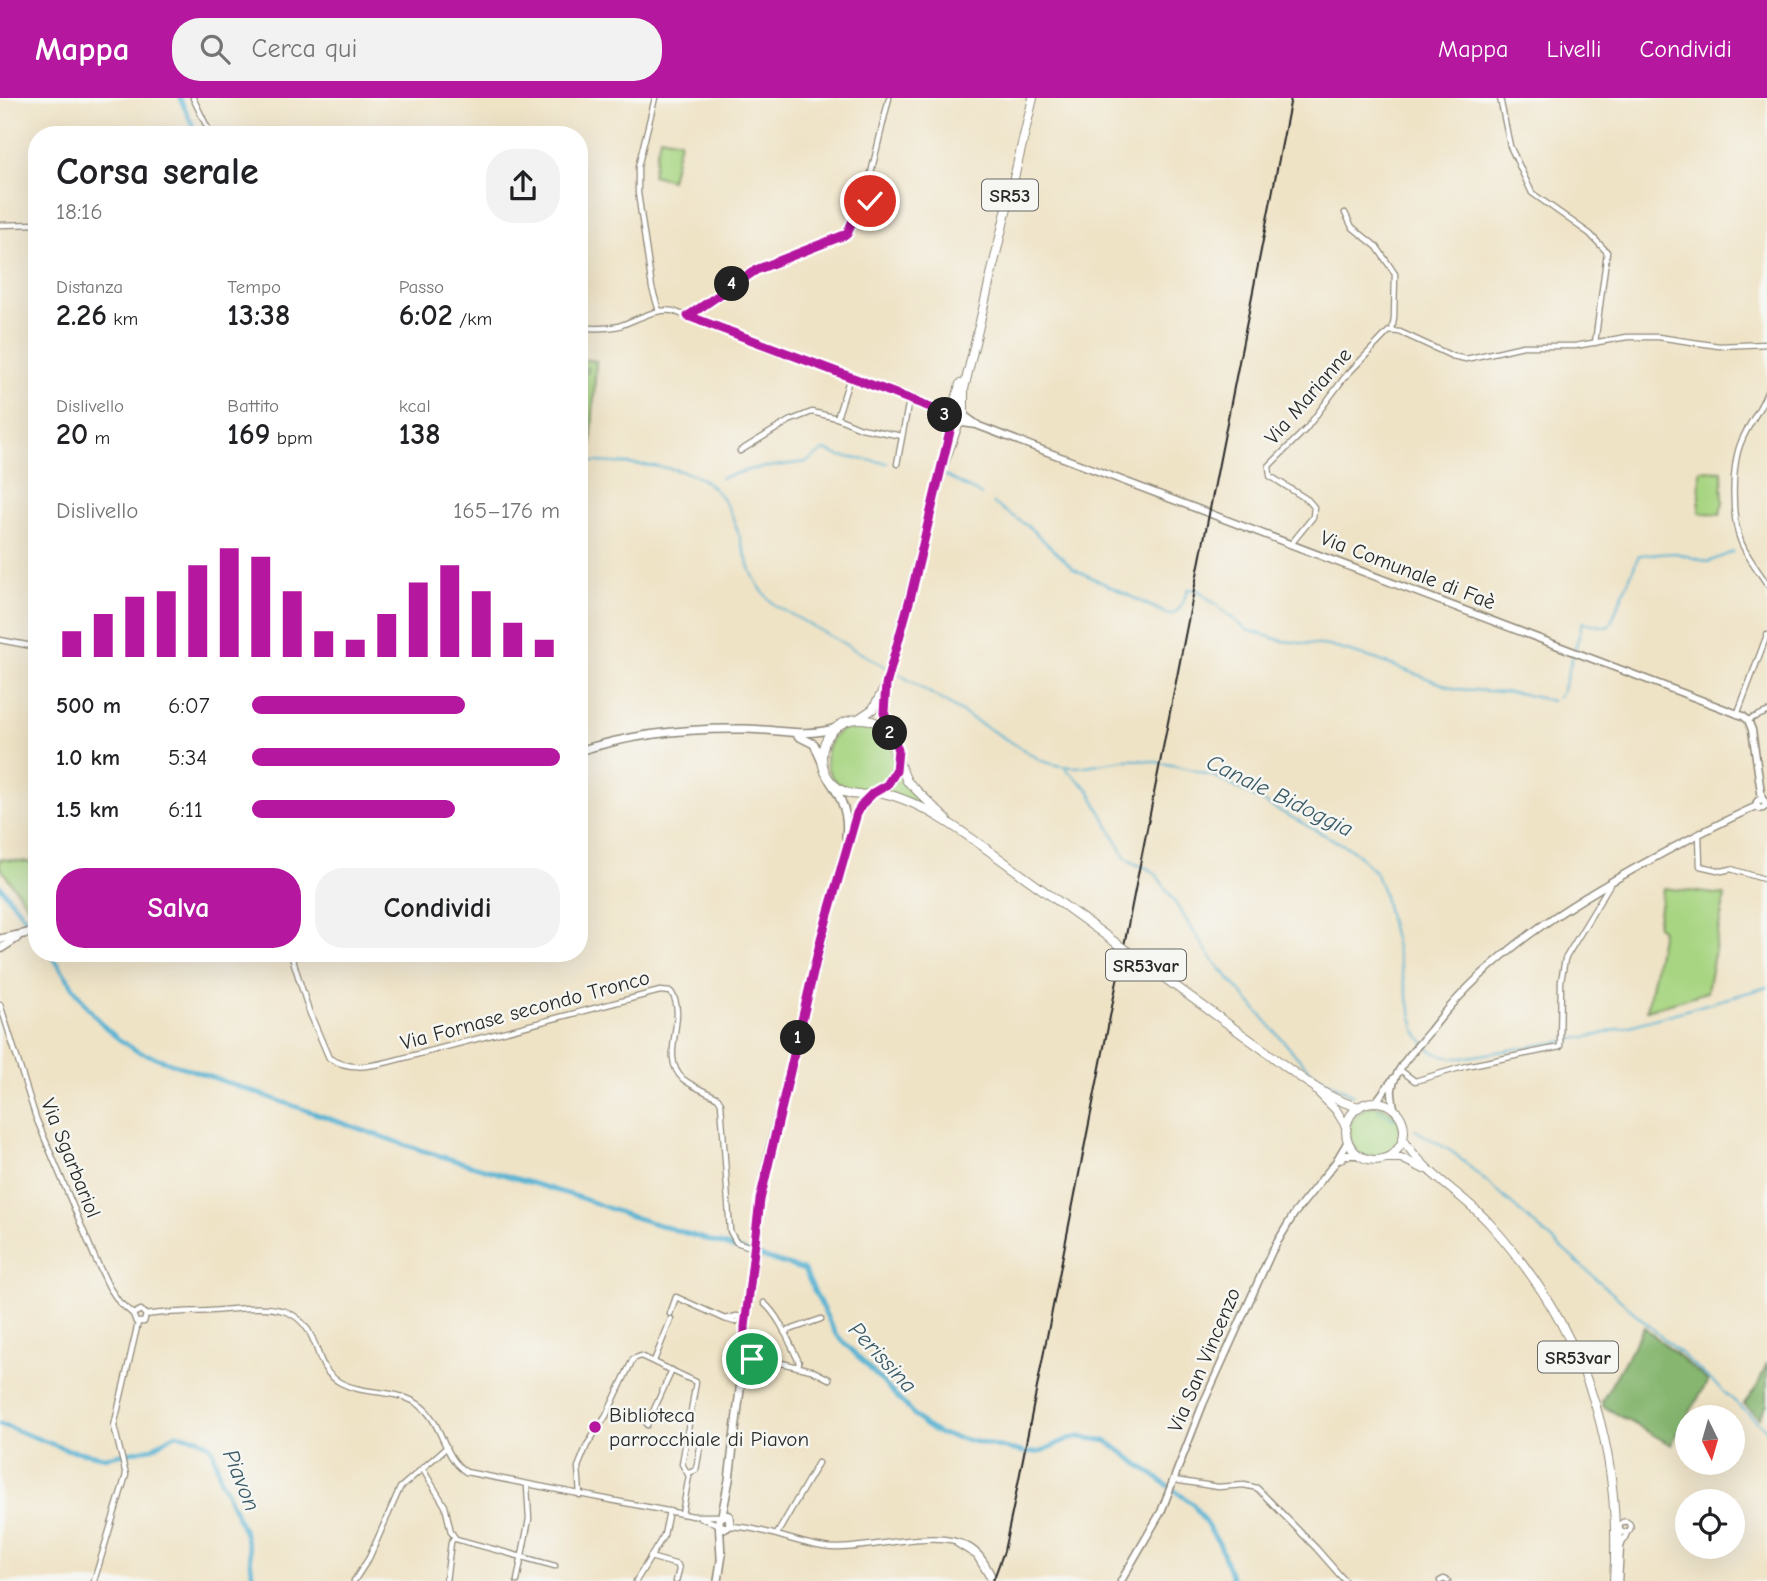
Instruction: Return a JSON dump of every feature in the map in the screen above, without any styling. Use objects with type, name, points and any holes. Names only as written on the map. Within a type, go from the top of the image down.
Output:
[{"type":"main road","name":"SR53","points":[[836,728],[873,709],[886,685],[957,418],[1032,100]]},
{"type":"main road","name":"SR53","points":[[886,685],[884,712],[898,750],[898,761]]},
{"type":"main road","points":[[858,719],[871,721],[890,734]]},
{"type":"main road","points":[[588,749],[636,737],[714,729],[817,733],[836,728]]},
{"type":"main road","points":[[822,762],[825,743],[836,728]]},
{"type":"main road","points":[[788,733],[810,740],[818,749],[830,781],[842,799],[846,830],[843,858]]},
{"type":"main road","points":[[718,1581],[743,1365],[741,1359],[748,1357],[745,1318],[760,1200],[769,1153],[843,858],[857,813],[863,803],[892,778],[898,761]]},
{"type":"main road","name":"SR53var","points":[[898,761],[907,781],[954,827]]},
{"type":"main road","points":[[830,781],[849,794],[860,796],[874,793]]},
{"type":"main road","name":"SR53var","points":[[874,793],[890,794],[906,800],[954,827],[1310,1084],[1351,1106],[1359,1107]]},
{"type":"main road","points":[[0,939],[28,933]]},
{"type":"main road","points":[[0,949],[20,935]]},
{"type":"main road","name":"SR53var","points":[[1310,1084],[1336,1110],[1347,1128]]},
{"type":"main road","points":[[1359,1155],[1348,1141],[1347,1128],[1351,1116],[1359,1107],[1375,1102],[1394,1110]]},
{"type":"main road","name":"SR53var","points":[[1394,1110],[1403,1125],[1403,1139],[1417,1158],[1478,1212],[1538,1282],[1580,1363],[1602,1431],[1613,1487],[1617,1581]]},
{"type":"main road","points":[[1386,1158],[1395,1152],[1403,1139]]},
{"type":"main road","name":"SR53var","points":[[1359,1155],[1376,1161],[1401,1158],[1438,1177]]},
{"type":"street","points":[[193,98],[207,126]]},
{"type":"street","points":[[655,98],[638,167],[638,186],[648,264],[659,311]]},
{"type":"street","points":[[861,209],[859,202],[865,198],[889,98]]},
{"type":"street","points":[[1500,98],[1510,146],[1532,193],[1590,234],[1607,252],[1595,343]]},
{"type":"street","points":[[861,209],[866,211],[871,207],[870,201],[865,198]]},
{"type":"street","points":[[688,316],[756,270],[847,234],[861,209]]},
{"type":"street","points":[[1345,213],[1352,227],[1377,247],[1395,274],[1392,331],[1411,336],[1452,356],[1466,359],[1523,346],[1595,343],[1643,337],[1719,346],[1767,344]]},
{"type":"street","points":[[0,225],[28,224]]},
{"type":"street","points":[[588,327],[612,327],[666,310],[957,418]]},
{"type":"street","name":"Via Marianne","points":[[1291,545],[1313,517],[1314,507],[1308,500],[1270,476],[1269,466],[1306,429],[1344,378],[1374,344],[1392,331]]},
{"type":"street","points":[[837,418],[850,377]]},
{"type":"street","points":[[1767,392],[1741,440],[1735,477],[1736,524],[1740,540],[1767,584]]},
{"type":"street","points":[[897,464],[909,400]]},
{"type":"street","points":[[740,451],[789,421],[815,412],[861,428],[902,436]]},
{"type":"street","name":"Via Comunale di Faè","points":[[957,418],[1748,720]]},
{"type":"street","points":[[1737,715],[1767,635]]},
{"type":"street","points":[[0,640],[28,645]]},
{"type":"street","points":[[1375,1102],[1450,1006],[1494,962],[1552,917],[1612,881],[1763,803],[1752,730],[1748,720],[1767,712]]},
{"type":"street","points":[[1699,834],[1700,866],[1722,871],[1731,869],[1767,880]]},
{"type":"street","points":[[1399,1073],[1415,1081],[1466,1066],[1557,1049],[1561,1045],[1561,981],[1565,959],[1612,881]]},
{"type":"street","name":"Via Fornase secondo Tronco","points":[[294,962],[309,1011],[329,1058],[349,1067],[388,1062],[660,991],[671,992],[677,1012],[674,1035],[675,1064],[682,1078],[718,1098],[721,1103],[730,1231],[736,1242],[755,1248]]},
{"type":"street","name":"Via Sgarbariol","points":[[0,1004],[36,1118],[90,1246],[109,1287],[138,1323]]},
{"type":"street","points":[[1394,1110],[1392,1089],[1399,1073]]},
{"type":"street","name":"Via San Vincenzo","points":[[1121,1581],[1153,1528],[1203,1404],[1272,1251],[1294,1214],[1335,1163],[1348,1141]]},
{"type":"street","points":[[1335,1163],[1346,1155],[1359,1155]]},
{"type":"street","points":[[654,1361],[676,1297],[725,1319],[735,1322],[745,1318]]},
{"type":"street","points":[[764,1303],[771,1309],[784,1332],[799,1367]]},
{"type":"street","points":[[133,1314],[141,1310],[146,1315],[252,1309],[283,1310],[293,1315],[307,1329],[320,1362],[333,1377],[351,1387],[415,1401],[431,1416],[456,1465],[466,1472],[527,1486],[725,1521],[823,1547],[932,1539],[951,1542],[968,1549],[991,1577]]},
{"type":"street","points":[[94,1581],[125,1481],[123,1458],[114,1431],[115,1417],[138,1323],[144,1322],[146,1315]]},
{"type":"street","points":[[784,1332],[821,1319]]},
{"type":"street","points":[[580,1495],[578,1467],[587,1445],[606,1416],[633,1359],[641,1356],[695,1380],[697,1385],[682,1464],[689,1472]]},
{"type":"street","points":[[748,1357],[811,1370],[829,1379]]},
{"type":"street","points":[[647,1425],[673,1370]]},
{"type":"street","points":[[687,1436],[697,1438],[701,1442],[696,1470],[689,1472]]},
{"type":"street","points":[[354,1581],[369,1558],[400,1488],[447,1447]]},
{"type":"street","points":[[777,1534],[818,1463]]},
{"type":"street","points":[[422,1468],[445,1506],[454,1538],[446,1581]]},
{"type":"street","points":[[682,1514],[689,1472]]},
{"type":"street","points":[[1172,1485],[1248,1485],[1257,1488],[1345,1581]]},
{"type":"street","points":[[517,1581],[529,1519],[527,1486]]},
{"type":"street","points":[[636,1581],[664,1535],[669,1511]]},
{"type":"street","points":[[1617,1581],[1621,1546],[1620,1524],[1627,1522],[1631,1526],[1621,1546]]},
{"type":"street","points":[[1620,1531],[1627,1533]]},
{"type":"street","points":[[454,1538],[555,1566]]},
{"type":"street","points":[[650,1557],[678,1565],[676,1581]]},
{"type":"street","points":[[1440,1581],[1448,1581]]},
{"type":"green space","points":[[660,137],[680,141],[671,180],[652,175]]},
{"type":"green space","points":[[588,360],[596,361],[591,451],[588,451]]},
{"type":"green space","points":[[1700,470],[1722,471],[1723,502],[1720,514],[1699,513]]},
{"type":"green space","points":[[860,724],[873,727],[884,734],[891,745],[894,758],[891,771],[884,782],[873,789],[860,792],[847,789],[836,782],[829,771],[826,758],[829,745],[836,734],[847,727]]},
{"type":"green space","points":[[899,772],[942,818],[885,791],[896,781]]},
{"type":"green space","points":[[0,859],[28,862],[28,906],[0,867]]},
{"type":"green space","points":[[1663,888],[1725,895],[1707,992],[1647,1010],[1662,930],[1657,926]]},
{"type":"green space","points":[[1375,1106],[1394,1113],[1401,1132],[1394,1151],[1375,1158],[1356,1151],[1349,1132],[1356,1113]]},
{"type":"green space","points":[[1644,1327],[1708,1381],[1694,1405],[1675,1405],[1675,1438],[1671,1445],[1603,1406],[1602,1401]]},
{"type":"green space","points":[[1767,1363],[1767,1404],[1759,1418],[1744,1404],[1758,1385]]},
{"type":"waterway","name":"Canale Bidoggia","points":[[180,98],[193,126]]},
{"type":"waterway","points":[[721,478],[752,469],[806,462],[825,450],[840,456],[887,463]]},
{"type":"waterway","name":"Canale Bidoggia","points":[[588,462],[663,467],[694,475],[706,482],[719,494],[728,508],[754,576],[769,599],[776,606],[886,667]]},
{"type":"waterway","points":[[943,474],[981,495]]},
{"type":"waterway","points":[[993,503],[1029,527],[1074,569],[1169,615],[1179,609],[1188,589],[1198,590],[1247,630],[1283,641],[1329,646],[1375,659],[1456,689],[1518,693],[1552,701]]},
{"type":"waterway","points":[[1558,698],[1583,622],[1606,627],[1610,625],[1639,555],[1676,553],[1708,562],[1733,552]]},
{"type":"waterway","name":"Canale Bidoggia","points":[[894,671],[1042,761],[1075,767],[1124,760],[1158,762],[1216,777],[1353,850],[1375,872],[1383,892],[1415,1029],[1424,1043],[1439,1055],[1462,1058],[1598,1035],[1767,987]]},
{"type":"waterway","points":[[1066,769],[1089,790],[1126,858],[1156,874],[1212,959],[1300,1060],[1317,1076],[1353,1095]]},
{"type":"waterway","points":[[0,886],[28,922]]},
{"type":"waterway","points":[[56,962],[99,1021],[137,1051],[417,1149],[578,1197],[804,1270],[835,1333],[924,1425],[940,1434],[1023,1452]]},
{"type":"waterway","points":[[1378,1109],[1394,1119]]},
{"type":"waterway","points":[[1415,1130],[1454,1153],[1767,1430]]},
{"type":"waterway","name":"Piavon","points":[[0,1424],[65,1449],[105,1457],[152,1448],[176,1434],[198,1438],[208,1444],[213,1450],[221,1480],[245,1534],[253,1581]]},
{"type":"waterway","name":"Perissina","points":[[1027,1453],[1040,1452],[1068,1439],[1080,1437],[1107,1441],[1193,1504],[1220,1545],[1233,1581]]},
{"type":"railway","points":[[993,1581],[1004,1551],[1014,1504],[1291,98]]},
{"type":"place","name":"Biblioteca parrocchiale di Piavon","points":[[595,1427]]},
{"type":"route","points":[[752,1359],[745,1355],[745,1327],[760,1200],[769,1153],[821,939],[857,813],[873,793],[887,785],[896,771],[898,750],[884,712],[886,685],[911,595],[952,423],[941,411],[688,316],[756,270],[847,234],[855,216],[871,207],[870,201]]}]
